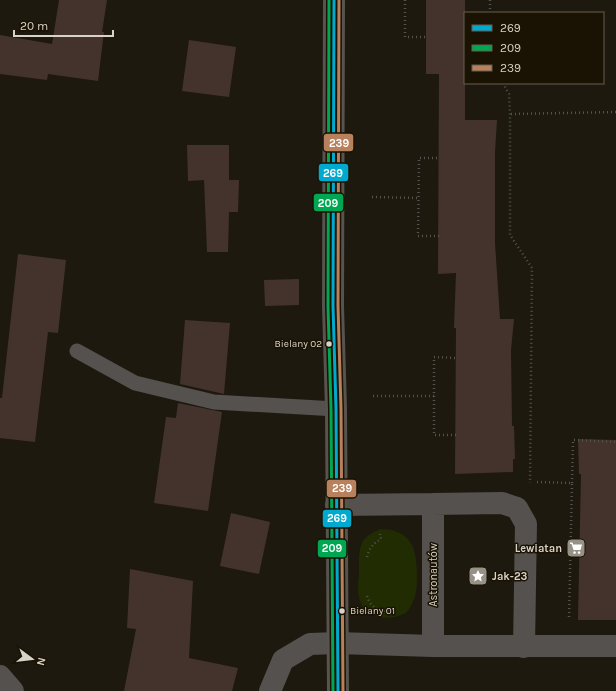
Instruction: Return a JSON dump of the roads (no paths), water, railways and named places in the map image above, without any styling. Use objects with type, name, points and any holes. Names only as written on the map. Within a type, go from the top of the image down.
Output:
[{"type":"street","points":[[334,0],[333,306],[336,409],[338,691]]},
{"type":"street","points":[[336,505],[502,503],[517,508],[526,524],[524,647]]},
{"type":"street","name":"Astronautów","points":[[433,504],[433,646]]},
{"type":"street","points":[[270,691],[283,660],[310,644],[337,643],[524,647],[616,646]]},
{"type":"street","points":[[0,676],[13,691]]},
{"type":"lane","points":[[77,351],[135,383],[214,402],[336,409]]},
{"type":"place","name":"Bielany 02","points":[[329,344]]},
{"type":"place","name":"Lewiatan","points":[[576,548]]},
{"type":"place","name":"Jak-23","points":[[478,576]]},
{"type":"place","name":"Bielany 01","points":[[342,611]]}]
